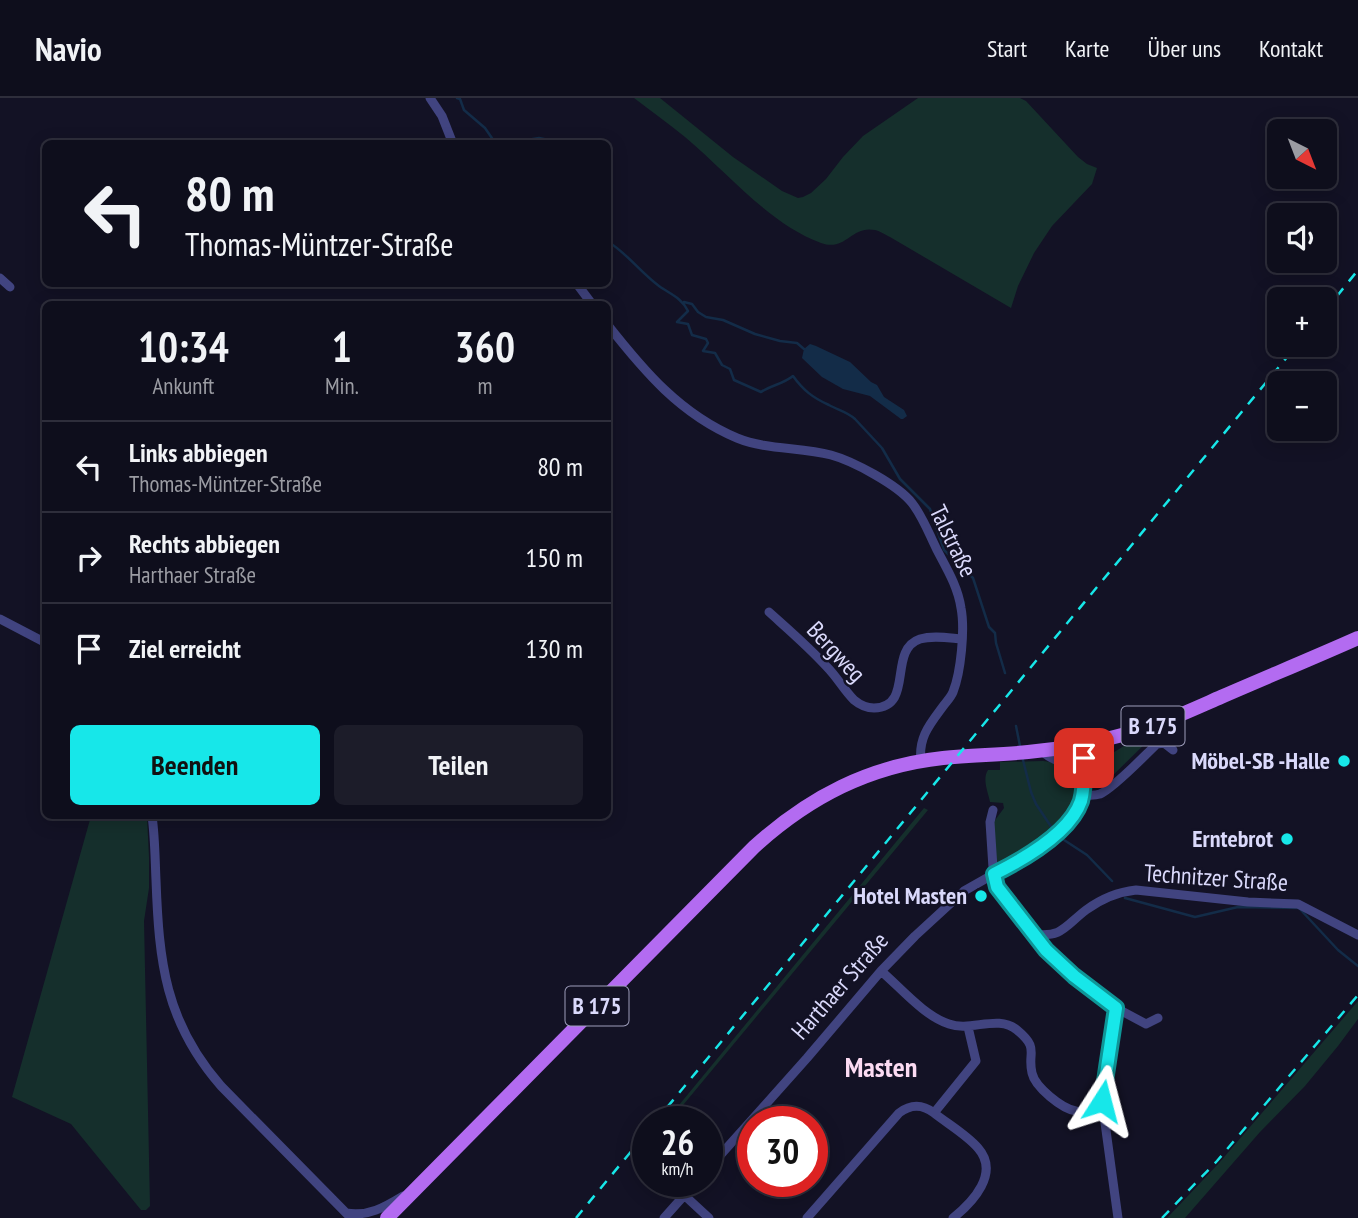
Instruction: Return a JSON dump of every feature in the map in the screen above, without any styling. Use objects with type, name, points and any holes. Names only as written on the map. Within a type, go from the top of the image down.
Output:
[{"type":"main road","name":"B 175","points":[[387,1218],[742,860],[783,822],[804,807],[838,787],[880,771],[942,758],[998,755],[1083,745],[1124,735],[1173,718],[1358,638]]},
{"type":"street","points":[[430,98],[442,116],[451,140]]},
{"type":"street","points":[[0,278],[10,287]]},
{"type":"street","name":"Talstraße","points":[[611,329],[654,380],[689,412],[737,438],[830,455],[851,463],[910,500],[956,589],[964,625],[957,681],[952,695],[925,732],[919,748],[921,762]]},
{"type":"street","name":"Bergweg","points":[[769,612],[818,657],[854,699],[868,708],[884,706],[896,696],[904,655],[919,639],[962,639]]},
{"type":"street","points":[[0,619],[42,641]]},
{"type":"street","points":[[1083,795],[1101,794],[1157,744],[1164,743],[1173,750]]},
{"type":"street","name":"Harthaer Straße","points":[[723,1152],[881,971],[949,903],[977,883],[1017,862],[1057,833],[1076,813],[1083,795],[1083,745]]},
{"type":"street","points":[[1029,752],[1061,760],[1072,766],[1084,784]]},
{"type":"street","points":[[993,810],[990,822],[997,887],[1046,950],[1074,976],[1116,1008],[1146,1024],[1158,1018]]},
{"type":"street","points":[[152,819],[163,969],[172,1004],[202,1062],[221,1086],[349,1216],[380,1209],[428,1178]]},
{"type":"street","name":"Technitzer Straße","points":[[1034,934],[1049,936],[1058,933],[1098,902],[1122,892],[1136,890],[1248,902],[1298,904],[1358,935]]},
{"type":"street","points":[[881,971],[934,1017],[956,1026],[1005,1023],[1014,1027],[1030,1044],[1032,1075],[1043,1090],[1066,1108],[1075,1111],[1103,1109]]},
{"type":"street","points":[[1116,1008],[1102,1093],[1118,1218]]},
{"type":"street","points":[[934,1113],[975,1061],[968,1027]]},
{"type":"street","points":[[807,1218],[899,1113],[906,1107],[916,1106],[928,1109],[977,1146],[987,1163],[982,1186],[964,1209],[953,1218]]},
{"type":"street","points":[[664,1218],[682,1197]]},
{"type":"street","points":[[686,1197],[709,1218]]},
{"type":"green space","points":[[634,98],[660,98],[733,157],[782,191],[798,198],[811,193],[826,179],[863,136],[918,98],[1020,98],[1026,101],[1078,157],[1097,168],[1092,184],[1052,226],[1034,253],[1011,308],[877,231],[860,231],[843,242],[830,245],[802,234],[766,210],[685,137]]},
{"type":"green space","points":[[1153,736],[1104,784],[1098,785],[1094,781],[1092,766],[1127,744]]},
{"type":"green space","points":[[1043,761],[1064,766],[1073,772],[1078,782],[1079,796],[1064,821],[1051,833],[996,866],[993,823],[1004,808],[1003,803],[990,802],[986,774],[988,770],[1000,770],[1000,762]]},
{"type":"green space","points":[[924,808],[928,810],[682,1106],[678,1106]]},
{"type":"green space","points":[[90,819],[147,819],[149,888],[144,921],[150,1206],[141,1210],[71,1124],[12,1097]]},
{"type":"green space","points":[[1358,1001],[1358,1019],[1305,1086],[1260,1132],[1185,1218],[1167,1218],[1219,1163]]},
{"type":"water","points":[[810,344],[850,362],[877,385],[884,397],[904,410],[907,416],[901,419],[870,396],[843,389],[822,377],[802,358],[804,349]]},
{"type":"waterway","points":[[457,98],[464,110],[485,128],[493,140]]},
{"type":"waterway","points":[[527,140],[544,140]]},
{"type":"waterway","points":[[611,244],[652,281],[682,303],[688,311],[677,322],[688,324],[692,335],[706,339],[708,343],[703,351],[715,353],[722,365],[730,369],[734,380],[761,392],[793,376],[813,396],[852,417],[882,448],[900,479],[930,509],[944,550],[973,578],[989,627],[995,633],[1005,673]]},
{"type":"waterway","points":[[684,302],[692,304],[706,317],[723,320],[755,334],[797,343],[804,349]]},
{"type":"waterway","points":[[1016,726],[1020,746]]},
{"type":"waterway","points":[[1022,756],[1031,792],[1052,828],[1061,838],[1087,855],[1112,881]]},
{"type":"waterway","points":[[1125,898],[1195,917],[1238,907],[1299,908],[1338,950],[1358,966]]},
{"type":"railway","points":[[1337,296],[1358,270]]},
{"type":"railway","points":[[668,1106],[1287,357]]},
{"type":"railway","points":[[1162,1218],[1217,1161],[1358,995]]},
{"type":"railway","points":[[576,1218],[632,1150]]},
{"type":"place","name":"Möbel-SB -Halle","points":[[1344,761]]},
{"type":"place","name":"Erntebrot","points":[[1287,839]]},
{"type":"place","name":"Hotel Masten","points":[[981,896]]},
{"type":"district","name":"Masten","points":[[881,1067]]},
{"type":"route","points":[[1084,758],[1083,795],[1076,813],[1055,835],[994,874],[997,887],[1046,950],[1074,976],[1116,1008],[1102,1101]]}]
